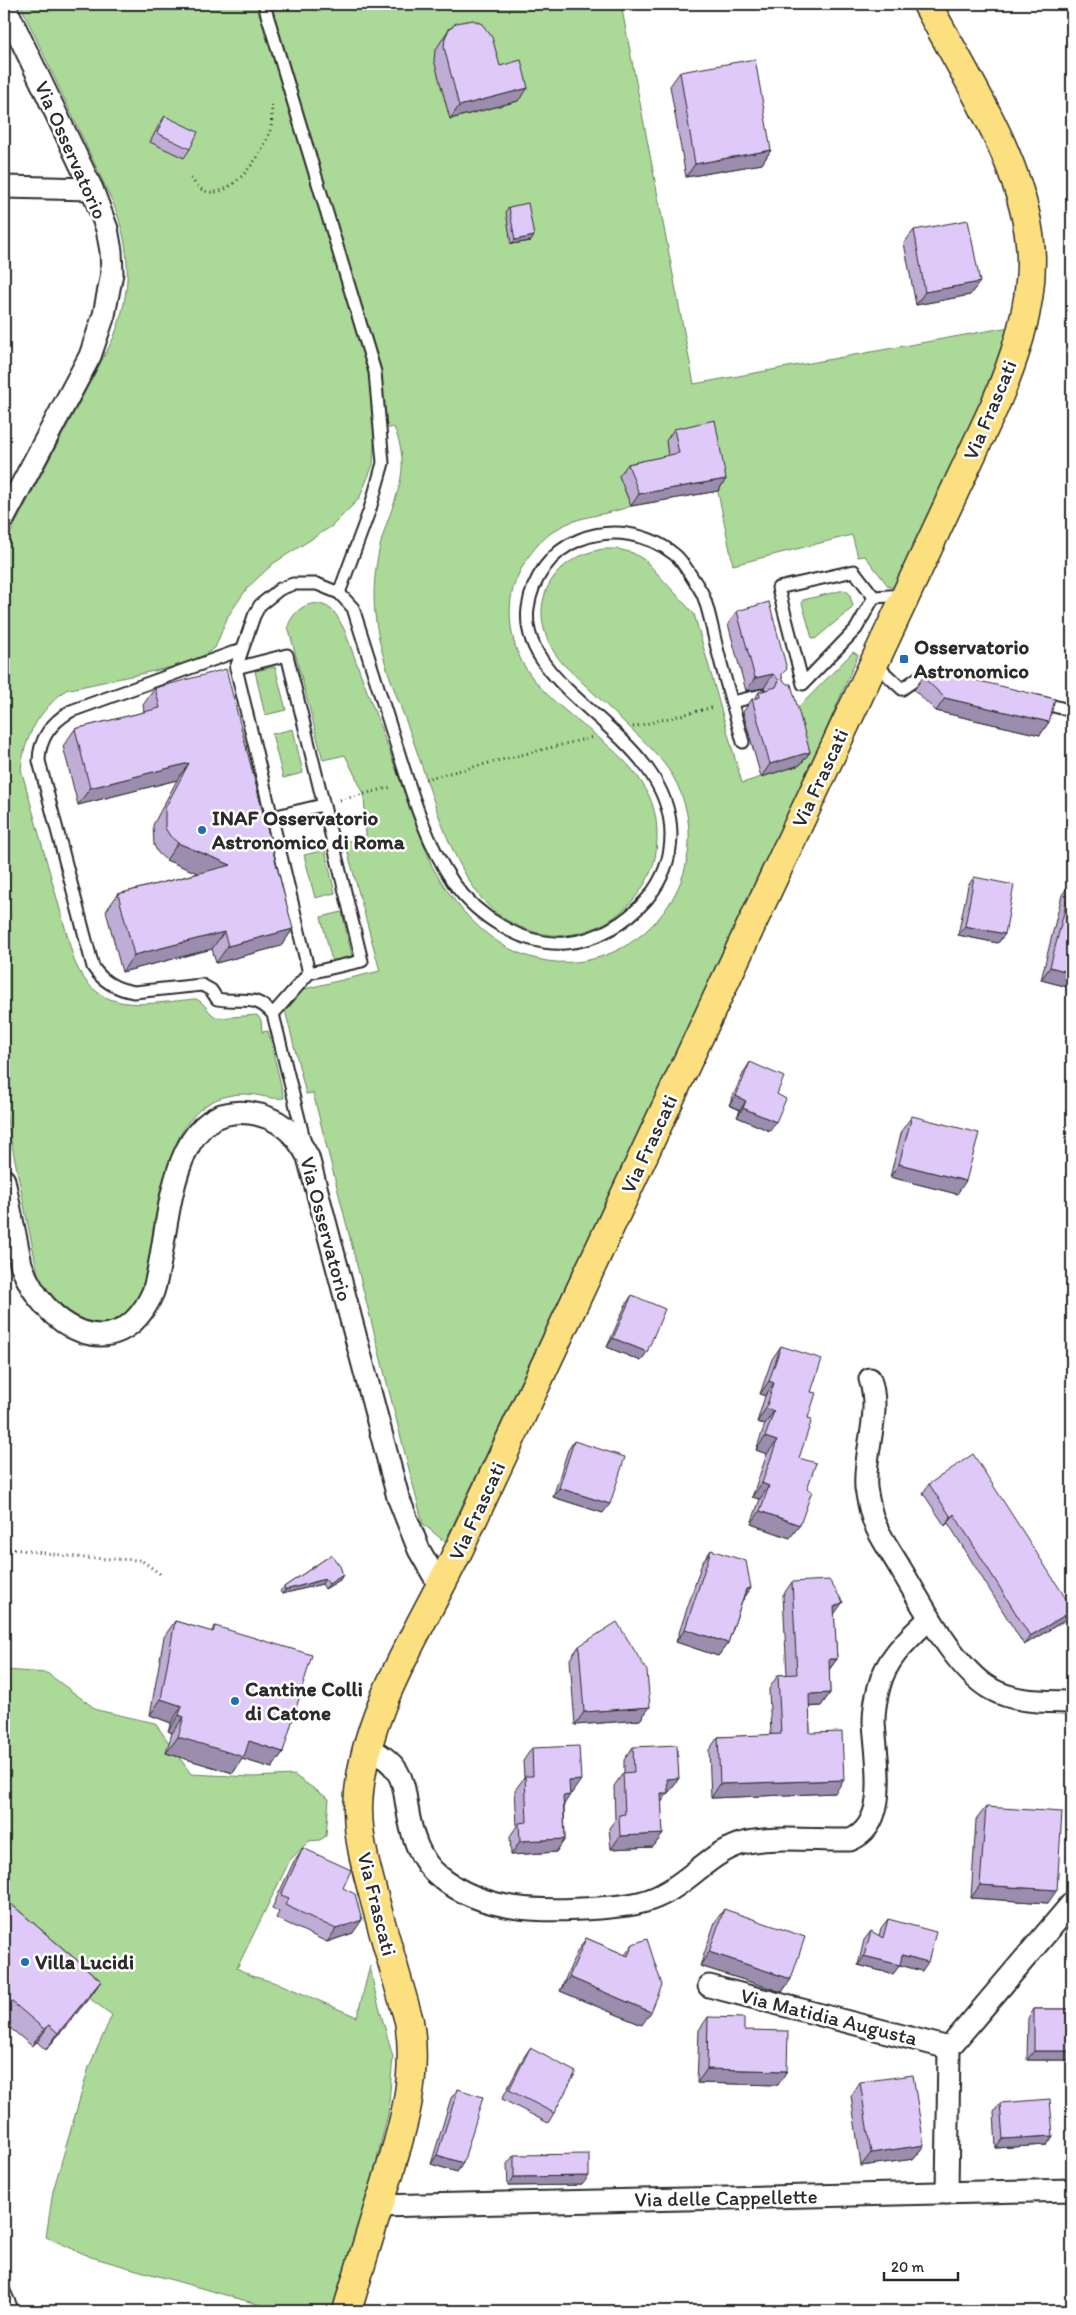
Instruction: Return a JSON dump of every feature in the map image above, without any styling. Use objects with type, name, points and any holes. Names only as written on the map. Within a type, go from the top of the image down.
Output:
[{"type":"main road","name":"Via Frascati","points":[[347,2311],[406,2117],[412,2080],[412,2050],[409,2022],[368,1874],[361,1841],[359,1794],[368,1747],[384,1700],[441,1588],[1004,385],[1023,324],[1030,276],[1030,246],[1024,212],[1003,148],[927,4]]},
{"type":"street","name":"Via Osservatorio","points":[[4,4],[92,189],[107,229],[112,273],[104,315],[90,356],[4,518]]},
{"type":"street","points":[[4,187],[92,189]]},
{"type":"street","name":"Via Osservatorio","points":[[4,1180],[21,1264],[34,1292],[54,1314],[80,1332],[90,1335],[112,1335],[134,1322],[149,1303],[158,1280],[178,1172],[188,1145],[206,1124],[223,1114],[260,1115],[283,1125],[294,1134],[308,1157],[398,1497],[419,1550],[441,1588]]},
{"type":"street","points":[[870,1379],[875,1403],[866,1468],[869,1504],[884,1541],[930,1618],[964,1666],[980,1683],[990,1689],[1022,1700],[1072,1702]]},
{"type":"street","points":[[368,1747],[381,1755],[398,1772],[404,1788],[415,1842],[431,1869],[450,1884],[477,1897],[519,1909],[570,1910],[635,1904],[654,1899],[671,1890],[703,1864],[722,1852],[740,1844],[772,1840],[850,1840],[864,1831],[873,1814],[878,1795],[874,1718],[879,1686],[885,1671],[896,1653],[930,1618]]},
{"type":"street","points":[[947,2193],[949,2048],[1072,1903]]},
{"type":"street","name":"Via Matidia Augusta","points":[[709,1986],[949,2048]]},
{"type":"street","name":"Via delle Cappellette","points":[[379,2206],[1072,2190]]},
{"type":"lane","points":[[266,8],[375,372],[383,463],[370,509],[340,593]]},
{"type":"lane","points":[[309,973],[236,668],[240,650],[260,605],[280,589],[292,584],[305,583],[329,587],[340,593],[353,608],[408,783],[434,848],[454,883],[479,910],[505,928],[533,940],[566,943],[588,939],[625,920],[648,897],[665,869],[670,844],[670,818],[659,785],[644,763],[546,667],[532,641],[528,628],[528,605],[532,591],[544,567],[565,547],[595,535],[626,533],[651,540],[677,555],[703,593],[743,742]]},
{"type":"lane","points":[[854,571],[874,597],[856,629],[799,685],[778,588],[854,571]]},
{"type":"lane","points":[[874,597],[906,595]]},
{"type":"lane","points":[[240,650],[71,711],[57,720],[48,731],[41,745],[39,761],[93,967],[98,975],[114,987],[134,992],[202,985],[211,990],[217,999],[252,1000],[260,1003],[273,1014],[308,1157]]},
{"type":"lane","points":[[236,668],[287,655],[323,804],[332,831],[362,960],[309,973],[273,1014]]},
{"type":"lane","points":[[874,663],[902,689],[922,675],[949,681]]},
{"type":"lane","points":[[732,702],[762,695]]},
{"type":"lane","points":[[1030,700],[1072,711]]},
{"type":"lane","points":[[272,817],[323,804]]},
{"type":"lane","points":[[4,2291],[13,2311]]},
{"type":"path","points":[[190,178],[202,190],[210,193],[219,192],[227,188],[244,174],[254,162],[270,134],[272,104],[270,88]]},
{"type":"path","points":[[323,804],[732,702]]},
{"type":"path","points":[[4,1548],[85,1558],[141,1560],[163,1576]]},
{"type":"green space","points":[[20,4],[621,4],[694,384],[1020,325],[902,587],[889,587],[865,556],[858,557],[852,535],[733,565],[710,453],[670,466],[619,476],[631,506],[570,522],[547,536],[529,556],[516,580],[510,606],[512,633],[523,663],[541,688],[565,711],[616,753],[638,777],[652,804],[657,844],[654,863],[649,876],[634,899],[625,908],[615,917],[591,929],[565,935],[551,935],[530,931],[502,917],[493,911],[479,895],[458,861],[449,842],[388,673],[375,615],[374,587],[378,558],[382,538],[402,474],[399,440],[394,427],[375,431],[373,465],[359,499],[332,526],[274,563],[248,587],[228,616],[215,648],[203,656],[177,666],[66,690],[48,706],[30,735],[21,769],[74,960],[84,978],[96,991],[110,999],[125,1003],[159,1003],[196,999],[218,1018],[257,1015],[261,1020],[262,1032],[268,1031],[284,1098],[250,1094],[232,1095],[211,1102],[193,1116],[186,1125],[175,1147],[151,1285],[123,1322],[94,1325],[67,1316],[40,1284],[4,1106],[4,545],[113,339],[124,304],[127,271],[124,237],[113,203]]},
{"type":"green space","points":[[603,549],[618,549],[633,553],[646,561],[694,614],[742,783],[800,765],[788,718],[853,652],[858,655],[813,761],[445,1542],[423,1524],[313,1093],[306,1094],[285,1010],[304,989],[380,971],[345,842],[366,836],[364,794],[345,755],[323,760],[288,626],[296,613],[307,605],[321,604],[337,616],[344,629],[432,866],[464,912],[496,941],[508,948],[548,961],[586,960],[621,948],[651,926],[673,897],[687,862],[688,824],[677,784],[672,775],[661,759],[563,664],[551,646],[544,628],[542,610],[545,593],[553,578],[565,565],[582,555]]},
{"type":"green space","points":[[844,590],[849,593],[853,606],[851,609],[815,639],[812,638],[802,603],[803,600]]},
{"type":"green space","points":[[275,667],[286,710],[265,715],[255,671]]},
{"type":"green space","points":[[293,729],[303,773],[283,778],[272,734]]},
{"type":"green space","points":[[325,850],[335,893],[315,898],[304,855]]},
{"type":"green space","points":[[342,912],[352,956],[332,961],[321,917]]},
{"type":"green space","points":[[4,1670],[47,1673],[97,1710],[155,1723],[191,1774],[252,1777],[294,1775],[329,1799],[326,1836],[320,1840],[309,1841],[290,1860],[237,1968],[252,1976],[280,1984],[357,2017],[370,1966],[376,1996],[393,2057],[388,2114],[377,2158],[378,2167],[333,2311],[282,2311],[91,2257],[46,2237],[53,2191],[89,2067],[112,2015],[89,1998],[4,1925]]},
{"type":"building","points":[[473,20],[482,24],[492,37],[500,66],[521,60],[528,88],[459,106],[444,47],[445,38],[449,29],[456,23]]},
{"type":"building","points":[[755,59],[771,150],[695,164],[680,72]]},
{"type":"building","points":[[165,116],[198,132],[190,149],[157,133]]},
{"type":"building","points":[[528,203],[534,236],[515,240],[509,207]]},
{"type":"building","points":[[968,220],[980,282],[925,292],[914,230]]},
{"type":"building","points":[[715,420],[726,479],[639,494],[628,464],[679,453],[674,429]]},
{"type":"building","points":[[769,602],[787,669],[782,674],[782,679],[787,684],[791,684],[810,752],[770,764],[752,699],[760,697],[759,692],[776,687],[779,680],[773,674],[755,678],[737,611]]},
{"type":"building","name":"INAF Osservatorio Astronomico di Roma","points":[[226,669],[293,929],[228,946],[224,932],[134,955],[118,894],[231,865],[178,843],[165,828],[165,808],[189,763],[90,788],[75,729],[160,708],[155,688]]},
{"type":"building","points":[[933,670],[1055,699],[1049,722],[945,698],[923,677]]},
{"type":"building","points":[[974,877],[1014,885],[1005,934],[965,926]]},
{"type":"building","points":[[1072,881],[1072,973],[1050,967]]},
{"type":"building","points":[[750,1062],[784,1077],[777,1094],[786,1099],[776,1122],[743,1108],[746,1101],[736,1096]]},
{"type":"building","points":[[912,1116],[979,1133],[966,1181],[899,1164]]},
{"type":"building","points":[[632,1295],[665,1309],[647,1352],[613,1338]]},
{"type":"building","points":[[781,1346],[822,1359],[811,1392],[816,1393],[808,1418],[812,1419],[799,1458],[816,1463],[807,1489],[812,1491],[800,1525],[760,1511],[769,1486],[762,1483],[777,1441],[765,1437],[774,1411],[766,1408],[774,1383],[769,1381]]},
{"type":"building","points":[[574,1441],[625,1457],[610,1504],[559,1488]]},
{"type":"building","points":[[973,1454],[1072,1608],[1072,1611],[1030,1636],[954,1514],[951,1517],[929,1484]]},
{"type":"building","points":[[711,1550],[746,1561],[751,1588],[746,1589],[728,1643],[685,1629]]},
{"type":"building","points":[[331,1555],[340,1566],[343,1575],[329,1584],[325,1579],[285,1590],[284,1587]]},
{"type":"building","points":[[829,1580],[843,1602],[834,1607],[837,1659],[829,1659],[830,1693],[809,1694],[810,1733],[842,1732],[844,1780],[720,1784],[718,1737],[781,1734],[778,1675],[797,1674],[792,1582]]},
{"type":"building","name":"Cantine Colli di Catone","points":[[175,1621],[213,1632],[215,1626],[312,1655],[283,1752],[249,1741],[244,1757],[178,1737],[184,1717],[179,1715],[182,1706],[161,1699]]},
{"type":"building","points":[[617,1622],[647,1671],[650,1707],[584,1712],[579,1646]]},
{"type":"building","points":[[677,1745],[679,1778],[667,1779],[668,1793],[661,1793],[663,1834],[620,1836],[619,1815],[625,1814],[623,1773],[634,1772],[633,1747]]},
{"type":"building","points":[[579,1746],[581,1780],[569,1781],[570,1795],[563,1796],[565,1839],[520,1841],[519,1823],[527,1822],[525,1776],[533,1776],[532,1748]]},
{"type":"building","points":[[986,1807],[1062,1812],[1057,1890],[980,1885]]},
{"type":"building","points":[[303,1848],[351,1870],[343,1888],[355,1894],[362,1920],[336,1929],[285,1905],[289,1898],[281,1895]]},
{"type":"building","name":"Villa Lucidi","points":[[4,1898],[101,1981],[58,2033],[49,2025],[44,2029],[4,1995]]},
{"type":"building","points":[[724,1909],[805,1937],[791,1979],[709,1952]]},
{"type":"building","points":[[888,1919],[936,1932],[928,1962],[902,1955],[900,1965],[864,1956],[871,1931],[883,1938]]},
{"type":"building","points":[[586,1938],[628,1956],[633,1944],[647,1939],[662,1985],[651,2012],[569,1977]]},
{"type":"building","points":[[1034,2009],[1072,2009],[1072,2051],[1034,2051]]},
{"type":"building","points":[[708,2017],[744,2018],[744,2030],[788,2031],[787,2071],[707,2069]]},
{"type":"building","points":[[530,2048],[576,2072],[554,2113],[509,2090]]},
{"type":"building","points":[[913,2075],[924,2145],[871,2153],[860,2082]]},
{"type":"building","points":[[458,2089],[483,2097],[463,2163],[437,2155]]},
{"type":"building","points":[[1050,2099],[1053,2136],[1003,2139],[1000,2103]]},
{"type":"building","points":[[589,2154],[589,2176],[514,2177],[514,2155]]},
{"type":"place","name":"Osservatorio Astronomico","points":[[904,659]]},
{"type":"place","name":"INAF Osservatorio Astronomico di Roma","points":[[202,830]]},
{"type":"place","name":"Cantine Colli di Catone","points":[[235,1701]]},
{"type":"place","name":"Villa Lucidi","points":[[25,1962]]}]
